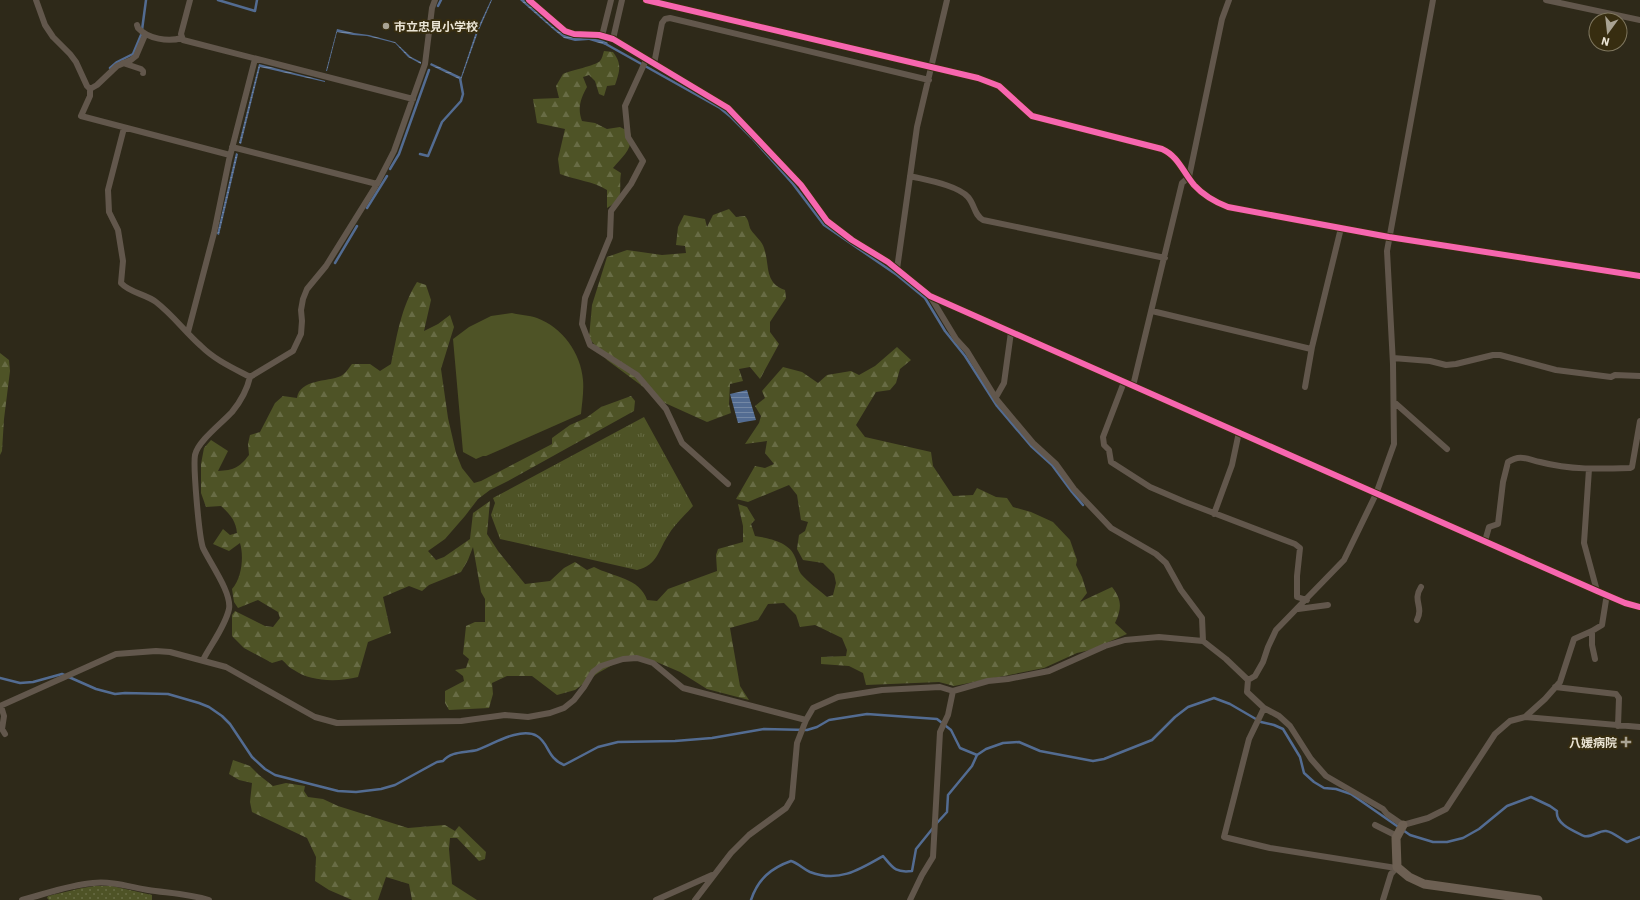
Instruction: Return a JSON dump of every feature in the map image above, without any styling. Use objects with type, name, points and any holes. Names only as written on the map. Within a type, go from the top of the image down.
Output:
[{"type":"street","points":[[36,0],[45,25],[53,37],[73,58],[90,89],[90,96],[81,116],[230,154]]},
{"type":"street","points":[[182,38],[181,34],[190,0]]},
{"type":"street","points":[[202,660],[224,622],[229,608],[228,598],[203,546],[196,493],[195,456],[198,448],[233,411],[246,392],[250,377],[293,351],[301,334],[302,305],[307,289],[326,266],[377,184],[394,151],[425,64],[432,8],[436,0]]},
{"type":"street","points":[[529,0],[565,31],[574,34],[602,36],[613,39],[728,108],[801,185],[827,221],[897,269],[930,296],[1608,596],[1640,607]]},
{"type":"street","points":[[602,36],[611,0]]},
{"type":"street","points":[[613,39],[622,0]]},
{"type":"street","points":[[646,0],[978,78],[998,86],[1032,116],[1162,149],[1171,153],[1195,186],[1214,202],[1228,207],[1389,238],[1640,276]]},
{"type":"street","points":[[897,269],[917,127],[947,0]]},
{"type":"street","points":[[1133,386],[1165,258],[1182,182],[1189,178],[1222,19],[1229,0]]},
{"type":"street","points":[[1248,680],[1255,676],[1263,662],[1276,630],[1307,600],[1344,560],[1376,494],[1394,444],[1393,358],[1387,251],[1433,0]]},
{"type":"street","points":[[1546,0],[1640,20]]},
{"type":"street","points":[[654,64],[662,23],[665,19],[670,18],[929,80]]},
{"type":"street","points":[[138,25],[138,28],[145,35],[161,39],[176,40],[182,38]]},
{"type":"street","points":[[90,89],[97,86],[117,66],[131,60],[136,56],[145,35]]},
{"type":"street","points":[[182,38],[183,40],[413,99]]},
{"type":"street","points":[[188,332],[214,233],[230,154],[255,58]]},
{"type":"street","points":[[646,60],[625,106],[628,137],[643,161],[631,184],[611,211],[610,237],[585,298],[582,324],[590,345],[637,375],[666,409],[682,442],[728,484]]},
{"type":"street","points":[[123,63],[141,69],[143,73]]},
{"type":"street","points":[[124,128],[108,190],[109,212],[118,230],[122,253],[123,261],[121,283],[126,288],[156,302],[188,332],[200,346],[218,360],[250,377]]},
{"type":"street","points":[[232,147],[377,184]]},
{"type":"street","points":[[910,176],[956,189],[967,195],[971,200],[976,213],[984,220],[1165,258]]},
{"type":"street","points":[[1305,387],[1311,349],[1341,228]]},
{"type":"street","points":[[930,296],[956,339],[967,351],[996,397],[1032,443],[1056,464],[1074,489],[1111,528],[1156,554],[1166,563],[1181,590],[1202,618],[1203,641]]},
{"type":"street","points":[[1152,311],[1311,349]]},
{"type":"street","points":[[996,397],[1004,383],[1011,332]]},
{"type":"street","points":[[1393,358],[1430,361],[1446,365],[1493,355],[1500,355],[1556,370],[1611,377],[1615,375],[1640,376]]},
{"type":"street","points":[[1124,382],[1103,437],[1104,445],[1109,450],[1111,462],[1150,487],[1214,514],[1295,544],[1300,548],[1297,576],[1297,597],[1307,600]]},
{"type":"street","points":[[1394,402],[1447,449]]},
{"type":"street","points":[[1485,541],[1489,527],[1498,524],[1503,482],[1508,462],[1515,457],[1567,468],[1630,468],[1632,467],[1640,421]]},
{"type":"street","points":[[1214,514],[1232,465],[1239,432]]},
{"type":"street","points":[[1589,469],[1584,543],[1597,591]]},
{"type":"street","points":[[1417,620],[1420,612],[1416,598],[1420,587]]},
{"type":"street","points":[[1524,717],[1545,699],[1560,682],[1574,638],[1592,631],[1602,625],[1608,596]]},
{"type":"street","points":[[1297,609],[1328,605]]},
{"type":"street","points":[[1592,631],[1592,645],[1595,659]]},
{"type":"street","points":[[694,900],[731,853],[749,835],[786,808],[792,798],[797,743],[806,720],[813,708],[838,697],[882,690],[940,687],[953,691],[988,681],[1008,679],[1050,671],[1105,646],[1125,640],[1159,637],[1203,641],[1226,658],[1248,680],[1247,692],[1264,708],[1279,716],[1290,726],[1311,759],[1326,776],[1383,809],[1403,825]]},
{"type":"street","points":[[2,729],[4,716],[0,706],[116,654],[156,651],[170,652],[226,667],[315,717],[337,723],[461,721],[505,715],[528,717],[550,713],[564,708],[574,700],[593,672],[602,666],[623,659],[637,658],[653,663],[683,688],[806,720]]},
{"type":"street","points":[[1555,687],[1616,694],[1619,698],[1618,726]]},
{"type":"street","points":[[910,900],[922,875],[933,857],[940,732],[948,715],[953,691]]},
{"type":"street","points":[[1264,708],[1249,739],[1224,837],[1270,848],[1396,868],[1409,878],[1424,884],[1538,900]]},
{"type":"street","points":[[1384,900],[1391,874],[1396,868],[1397,836],[1403,825],[1428,818],[1446,809],[1495,734],[1510,721],[1524,717],[1640,727]]},
{"type":"street","points":[[1375,825],[1397,836]]},
{"type":"street","points":[[656,900],[713,875]]},
{"type":"street","points":[[22,900],[80,885],[95,883],[113,883],[147,890],[188,895],[209,900]]},
{"type":"green space","points":[[604,51],[613,52],[618,60],[619,71],[615,85],[607,86],[604,96],[599,94],[595,81],[589,75],[583,77],[587,87],[581,99],[580,112],[582,121],[595,123],[607,129],[620,127],[630,132],[631,138],[627,152],[613,168],[621,173],[619,197],[617,201],[607,208],[607,190],[602,187],[560,174],[558,159],[565,129],[537,123],[533,99],[559,98],[556,86],[563,74],[597,63],[601,60]]},
{"type":"green space","points":[[729,209],[736,217],[745,216],[747,218],[751,230],[763,245],[771,278],[778,287],[785,290],[786,298],[770,322],[770,332],[779,344],[760,379],[750,367],[739,369],[743,381],[730,384],[729,404],[731,413],[707,422],[665,403],[607,360],[589,338],[592,305],[607,257],[627,250],[662,255],[686,253],[685,246],[676,245],[678,227],[684,215],[705,219],[707,227],[713,215]]},
{"type":"green space","points":[[417,282],[426,285],[431,300],[424,331],[438,324],[450,315],[454,327],[441,369],[448,418],[456,453],[462,468],[474,483],[481,481],[552,444],[552,438],[570,425],[586,418],[601,407],[631,396],[635,401],[634,411],[490,490],[478,499],[445,539],[428,551],[436,560],[444,557],[470,539],[473,513],[490,501],[487,534],[498,551],[525,584],[550,581],[564,568],[575,562],[587,570],[594,567],[625,579],[638,587],[647,600],[657,601],[668,589],[717,571],[716,555],[718,549],[743,542],[743,526],[738,504],[747,507],[755,520],[751,524],[755,536],[784,544],[792,552],[796,559],[801,574],[827,597],[833,595],[836,583],[834,574],[823,563],[803,560],[797,549],[799,535],[805,531],[808,522],[801,520],[797,495],[789,485],[748,502],[736,499],[755,466],[765,468],[774,464],[765,453],[767,441],[745,444],[759,423],[761,416],[755,406],[765,398],[762,391],[783,367],[802,372],[818,383],[827,375],[851,371],[859,375],[875,366],[897,347],[911,360],[900,369],[896,383],[890,390],[876,392],[856,425],[865,437],[931,452],[933,466],[953,496],[973,495],[977,488],[996,497],[1007,498],[1013,507],[1031,512],[1053,522],[1070,540],[1077,560],[1076,565],[1087,593],[1080,602],[1112,587],[1118,596],[1120,604],[1119,613],[1115,623],[1127,634],[1090,650],[1077,653],[1044,668],[954,686],[939,682],[866,685],[863,673],[849,666],[821,664],[821,657],[846,656],[847,650],[842,638],[815,625],[800,627],[796,615],[784,603],[768,604],[758,620],[730,628],[740,686],[749,700],[707,689],[680,672],[652,660],[623,659],[598,673],[575,690],[557,695],[532,676],[507,676],[492,683],[493,694],[489,708],[449,710],[445,703],[445,691],[464,681],[463,676],[455,670],[466,668],[469,659],[463,654],[466,626],[475,622],[485,622],[485,599],[481,592],[473,547],[461,572],[429,585],[422,591],[409,586],[383,597],[391,633],[368,642],[358,677],[342,680],[316,679],[301,674],[282,660],[272,663],[244,648],[232,636],[232,615],[235,611],[265,626],[273,627],[280,618],[278,612],[258,600],[238,608],[234,602],[232,589],[240,573],[242,560],[241,548],[240,543],[229,551],[213,544],[223,529],[230,535],[237,533],[232,518],[221,506],[206,507],[201,493],[201,464],[204,448],[211,440],[228,451],[218,471],[236,468],[249,455],[248,444],[250,435],[260,432],[275,403],[283,396],[297,398],[303,387],[315,382],[341,376],[352,364],[370,364],[380,371],[391,364],[403,312]]},
{"type":"green space","points":[[512,313],[534,317],[546,322],[562,334],[569,342],[578,360],[583,380],[581,414],[476,459],[463,452],[453,339],[469,327],[491,316]]},
{"type":"green space","points":[[0,353],[9,360],[10,371],[2,451],[0,455]]},
{"type":"green space","points":[[644,417],[693,506],[671,530],[657,556],[649,565],[637,570],[500,539],[491,515],[495,503],[493,498]]},
{"type":"green space","points":[[233,760],[250,766],[273,786],[286,783],[305,786],[304,791],[308,797],[323,799],[338,806],[408,828],[445,825],[455,831],[459,826],[486,852],[485,859],[479,861],[457,838],[450,838],[449,849],[452,884],[477,900],[412,900],[409,884],[386,877],[378,900],[352,900],[329,890],[315,881],[316,857],[307,838],[252,812],[250,802],[252,783],[239,780],[229,774]]},
{"type":"green space","points":[[95,886],[112,886],[152,895],[152,900],[49,900],[47,898],[48,896]]},
{"type":"water","points":[[491,0],[461,80],[430,65],[431,63],[461,77],[476,32]]},
{"type":"water","points":[[520,0],[524,0],[557,30],[568,36],[599,40],[608,43],[606,45],[589,40],[575,41],[564,38]]},
{"type":"water","points":[[337,29],[395,42],[411,57],[421,62],[421,64],[408,57],[395,43],[367,36],[337,32],[326,71]]},
{"type":"water","points":[[259,64],[325,82],[260,67],[241,144],[239,143]]},
{"type":"water","points":[[236,153],[238,154],[219,235],[217,234]]},
{"type":"water","points":[[747,390],[756,420],[738,423],[730,394]]},
{"type":"waterway","points":[[142,30],[146,0]]},
{"type":"waterway","points":[[218,0],[255,11],[257,0]]},
{"type":"waterway","points":[[438,6],[441,0]]},
{"type":"waterway","points":[[110,68],[117,62],[133,54],[141,35]]},
{"type":"waterway","points":[[604,43],[720,108],[752,138],[793,184],[824,225],[897,275],[925,298],[945,331],[965,356],[997,406],[1031,446],[1052,465],[1083,505]]},
{"type":"waterway","points":[[390,169],[399,154],[429,70]]},
{"type":"waterway","points":[[420,154],[428,156],[442,122],[461,101],[463,94],[460,78]]},
{"type":"waterway","points":[[367,208],[387,176]]},
{"type":"waterway","points":[[335,263],[357,226]]},
{"type":"waterway","points":[[0,678],[20,683],[33,682],[62,674],[96,689],[115,694],[168,694],[199,703],[209,707],[222,716],[230,724],[252,757],[265,769],[275,775],[338,791],[356,792],[381,789],[395,785],[437,762],[443,761],[450,755],[477,750],[504,738],[523,733],[529,733],[541,739],[551,755],[558,762],[564,765],[598,747],[618,742],[675,741],[712,738],[764,729],[807,730],[817,727],[829,720],[867,714],[937,719],[951,730],[960,748],[977,755]]},
{"type":"waterway","points":[[936,824],[947,812],[948,795],[972,766],[977,755],[986,749],[1003,743],[1019,742],[1040,751],[1093,761],[1104,759],[1152,740],[1175,717],[1188,707],[1214,698],[1230,704],[1261,722],[1283,729],[1300,757],[1304,773],[1314,782],[1324,788],[1336,789],[1351,794],[1410,835],[1433,842],[1447,842],[1463,838],[1479,829],[1507,806],[1531,797],[1557,811],[1557,816],[1562,823],[1584,836],[1590,836],[1606,831],[1627,842],[1640,837]]},
{"type":"waterway","points":[[751,900],[757,886],[766,875],[777,867],[791,861],[810,872],[830,876],[857,870],[883,856],[895,869],[912,871],[916,849],[933,828]]},
{"type":"cycle path","points":[[529,0],[565,31],[574,34],[599,35],[613,39],[728,108],[801,185],[827,221],[852,240],[888,262],[930,296],[1597,591],[1625,603],[1640,607]]},
{"type":"cycle path","points":[[646,0],[978,78],[999,86],[1032,116],[1162,149],[1168,152],[1176,160],[1194,185],[1214,201],[1228,207],[1389,237],[1640,276]]},
{"type":"place","name":"市立忠見小学校","points":[[386,26]]},
{"type":"place","name":"八媛病院","points":[[1626,742]]}]
